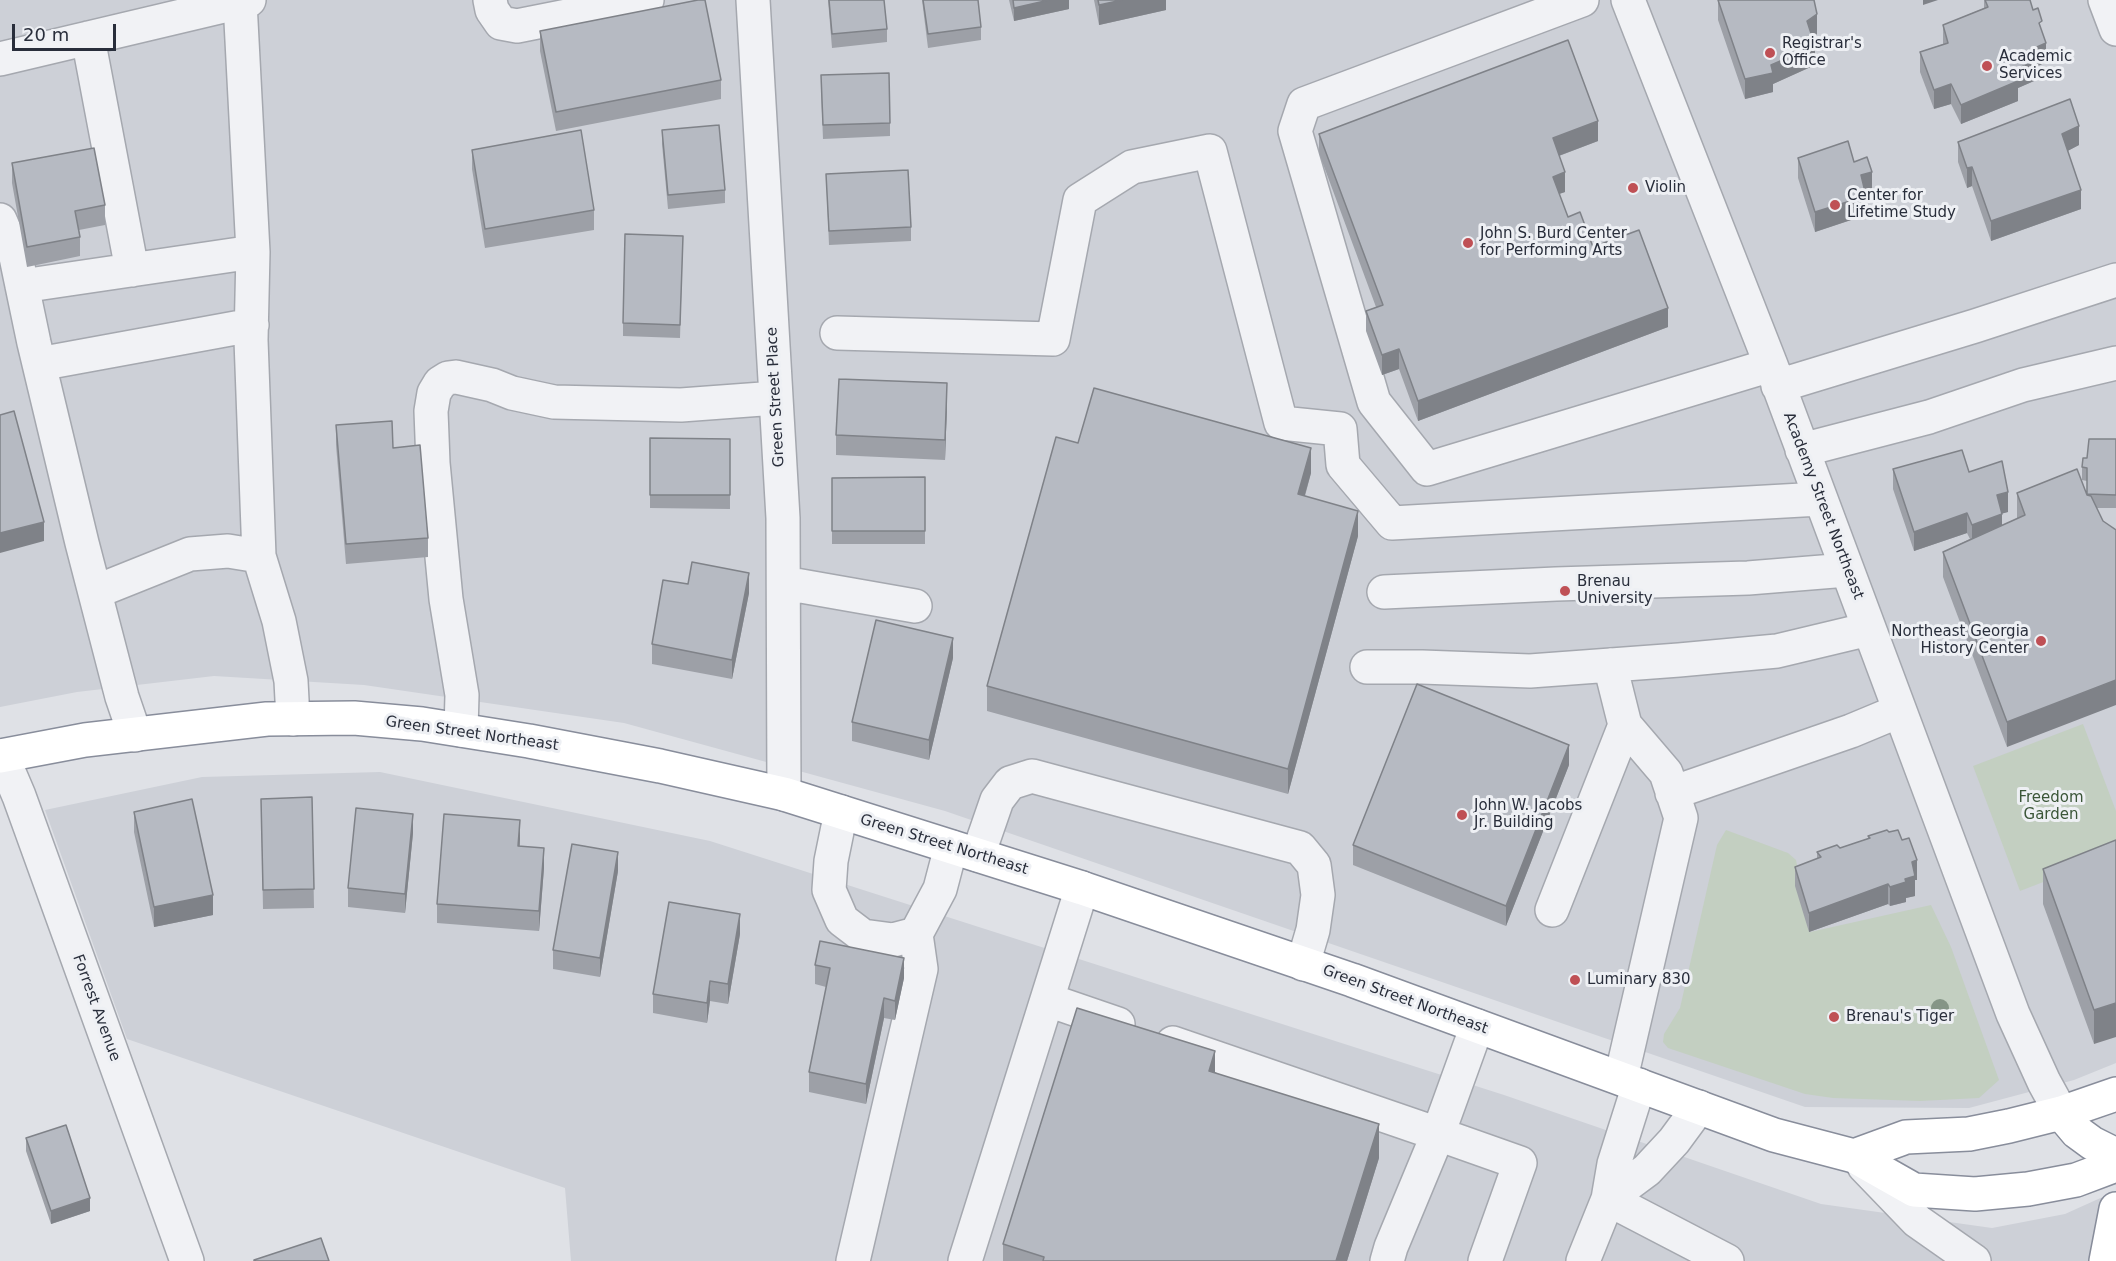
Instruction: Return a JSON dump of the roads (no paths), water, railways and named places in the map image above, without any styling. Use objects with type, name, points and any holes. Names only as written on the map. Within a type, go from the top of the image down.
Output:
[{"type":"highway","name":"Green Street Northeast","points":[[1,756],[85,741],[267,719],[354,718],[461,730],[660,766],[784,794],[1082,888],[1477,1026],[1774,1135],[1854,1156],[1914,1190],[1975,1194],[2028,1189],[2076,1180],[2116,1166]]},
{"type":"highway","points":[[1854,1156],[1906,1137],[1969,1134],[2061,1113],[2116,1094]]},
{"type":"highway","points":[[2061,1113],[2077,1132],[2092,1143],[2116,1155]]},
{"type":"highway","points":[[2106,1261],[2116,1209]]},
{"type":"street","points":[[490,0],[492,10],[501,23],[517,26],[647,0]]},
{"type":"street","name":"Green Street Place","points":[[753,0],[783,518],[784,794]]},
{"type":"street","points":[[1582,0],[1304,104],[1295,131],[1374,402],[1427,469],[1774,376],[1975,326],[2116,280]]},
{"type":"street","name":"Academy Street Northeast","points":[[1628,0],[1774,376],[2013,1014],[2044,1083],[2061,1113]]},
{"type":"street","points":[[2105,0],[2116,29]]},
{"type":"street","points":[[0,59],[244,1],[253,252],[252,325],[259,556],[279,621],[291,681],[293,719]]},
{"type":"street","points":[[88,38],[132,270]]},
{"type":"street","points":[[837,333],[1053,339],[1080,200],[1132,167],[1210,151],[1281,423],[1340,429],[1343,465],[1392,523],[1820,499]]},
{"type":"street","points":[[0,220],[16,257],[39,364],[95,592],[122,697],[135,735]]},
{"type":"street","points":[[22,286],[253,252]]},
{"type":"street","points":[[39,364],[252,325]]},
{"type":"street","points":[[1802,450],[1929,417],[2023,385],[2116,363]]},
{"type":"street","points":[[461,730],[462,695],[446,599],[433,463],[431,411],[434,393],[440,383],[456,376],[554,402],[681,405],[777,398]]},
{"type":"street","points":[[95,592],[190,554],[228,551],[259,556]]},
{"type":"street","points":[[1384,592],[1748,578],[1847,570]]},
{"type":"street","points":[[783,583],[915,606]]},
{"type":"street","points":[[1367,667],[1530,671],[1610,665],[1777,651],[1869,628]]},
{"type":"street","points":[[1584,1261],[1608,1199],[1681,818],[1666,773],[1625,725],[1610,665]]},
{"type":"street","points":[[1672,793],[1851,731],[1899,711]]},
{"type":"street","points":[[1552,910],[1625,725]]},
{"type":"street","name":"Forrest Avenue","points":[[1,756],[19,796],[187,1261]]},
{"type":"street","points":[[853,1261],[921,969],[916,934],[940,889],[1010,783],[1032,776],[1300,848],[1314,865],[1318,895],[1313,930],[1303,964]]},
{"type":"street","points":[[841,812],[831,861],[829,890],[842,920],[863,936],[893,940],[916,934]]},
{"type":"street","points":[[965,1261],[1082,888]]},
{"type":"street","points":[[1048,1000],[1520,1162],[1485,1261]]},
{"type":"street","points":[[1387,1261],[1390,1247],[1438,1134],[1477,1026]]},
{"type":"street","points":[[1608,1199],[1647,1170],[1674,1141],[1699,1107]]},
{"type":"street","points":[[1854,1156],[1917,1221],[1957,1256]]},
{"type":"street","points":[[1608,1199],[1727,1261]]},
{"type":"place","name":"Registrar's Office","points":[[1770,53]]},
{"type":"place","name":"Academic Services","points":[[1987,66]]},
{"type":"place","name":"Violin","points":[[1633,188]]},
{"type":"place","name":"Center for Lifetime Study","points":[[1835,205]]},
{"type":"place","name":"John S. Burd Center for Performing Arts","points":[[1468,243]]},
{"type":"place","name":"Brenau University","points":[[1565,591]]},
{"type":"place","name":"Northeast Georgia History Center","points":[[2041,641]]},
{"type":"place","name":"John W. Jacobs Jr. Building","points":[[1462,815]]},
{"type":"place","name":"Luminary 830","points":[[1575,980]]},
{"type":"place","name":"Brenau's Tiger","points":[[1834,1017]]},
{"type":"park label","name":"Freedom Garden","points":[[2051,806]]}]
